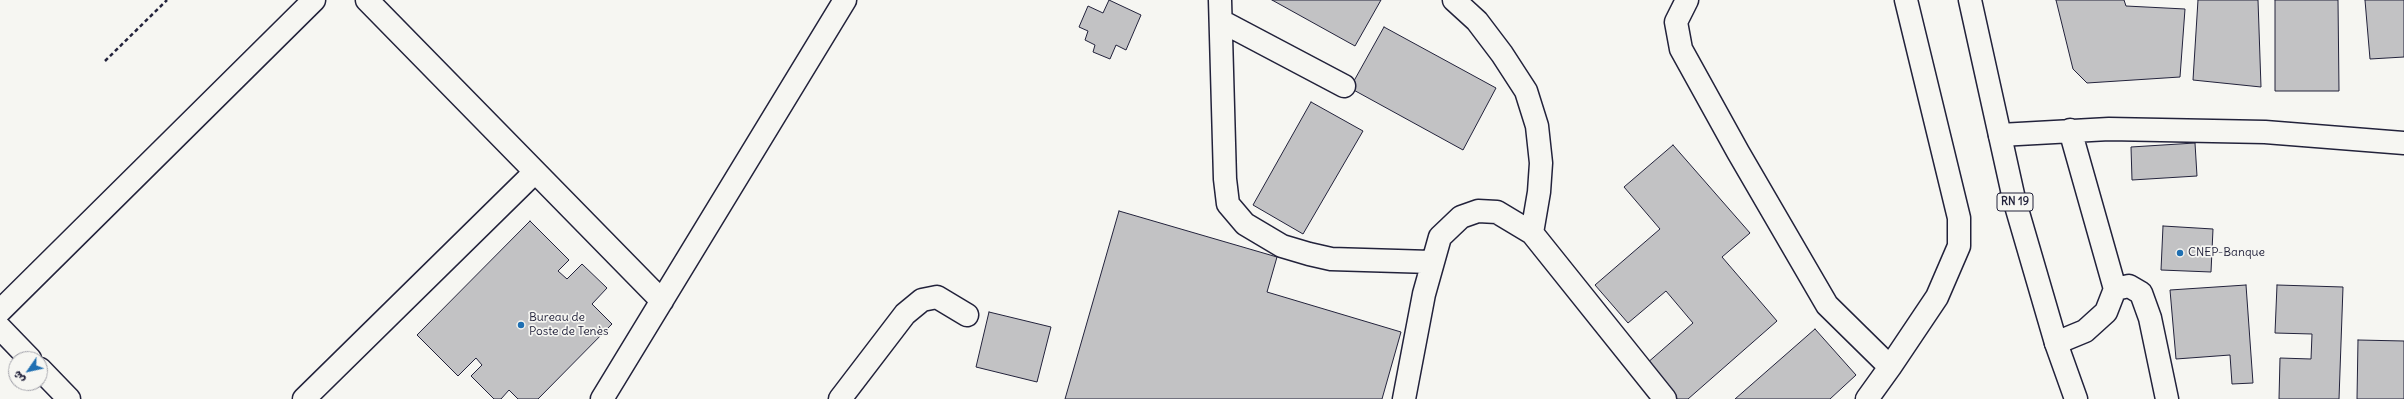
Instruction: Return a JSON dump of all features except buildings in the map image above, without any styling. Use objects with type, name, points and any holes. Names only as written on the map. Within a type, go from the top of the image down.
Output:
[{"type":"street","points":[[0,311],[314,0]]},
{"type":"street","points":[[367,0],[662,301]]},
{"type":"street","points":[[602,399],[845,0]]},
{"type":"street","points":[[1454,0],[1477,21],[1502,54],[1526,91],[1537,126],[1541,163],[1539,192],[1532,233]]},
{"type":"street","points":[[1686,0],[1676,22],[1681,49],[1738,152],[1827,305],[1890,367]]},
{"type":"street","points":[[1867,399],[1938,297],[1959,246],[1959,218],[1906,0]]},
{"type":"street","name":"RN 19","points":[[1970,0],[2014,199],[2056,343],[2076,399]]},
{"type":"street","points":[[1220,10],[1225,179],[1228,204],[1246,224],[1282,246],[1309,254],[1331,259],[1431,262]]},
{"type":"street","points":[[1220,10],[1344,86]]},
{"type":"street","points":[[2000,135],[2109,129],[2265,132],[2404,143]]},
{"type":"street","points":[[2056,343],[2085,331],[2106,312],[2115,289],[2070,130]]},
{"type":"street","points":[[304,399],[535,172]]},
{"type":"street","points":[[1404,399],[1431,262],[1440,237],[1461,217],[1478,211],[1497,212],[1532,233],[1665,399]]},
{"type":"street","points":[[2115,289],[2129,286],[2141,293],[2150,318],[2167,399]]},
{"type":"street","points":[[840,399],[905,314],[922,300],[937,297],[967,314]]},
{"type":"street","points":[[0,328],[22,351]]},
{"type":"street","points":[[48,377],[69,399]]},
{"type":"path","points":[[105,61],[167,0]]},
{"type":"place","name":"CNEP-Banque","points":[[2180,253]]},
{"type":"place","name":"Bureau de Poste de Tenès","points":[[521,325]]}]
